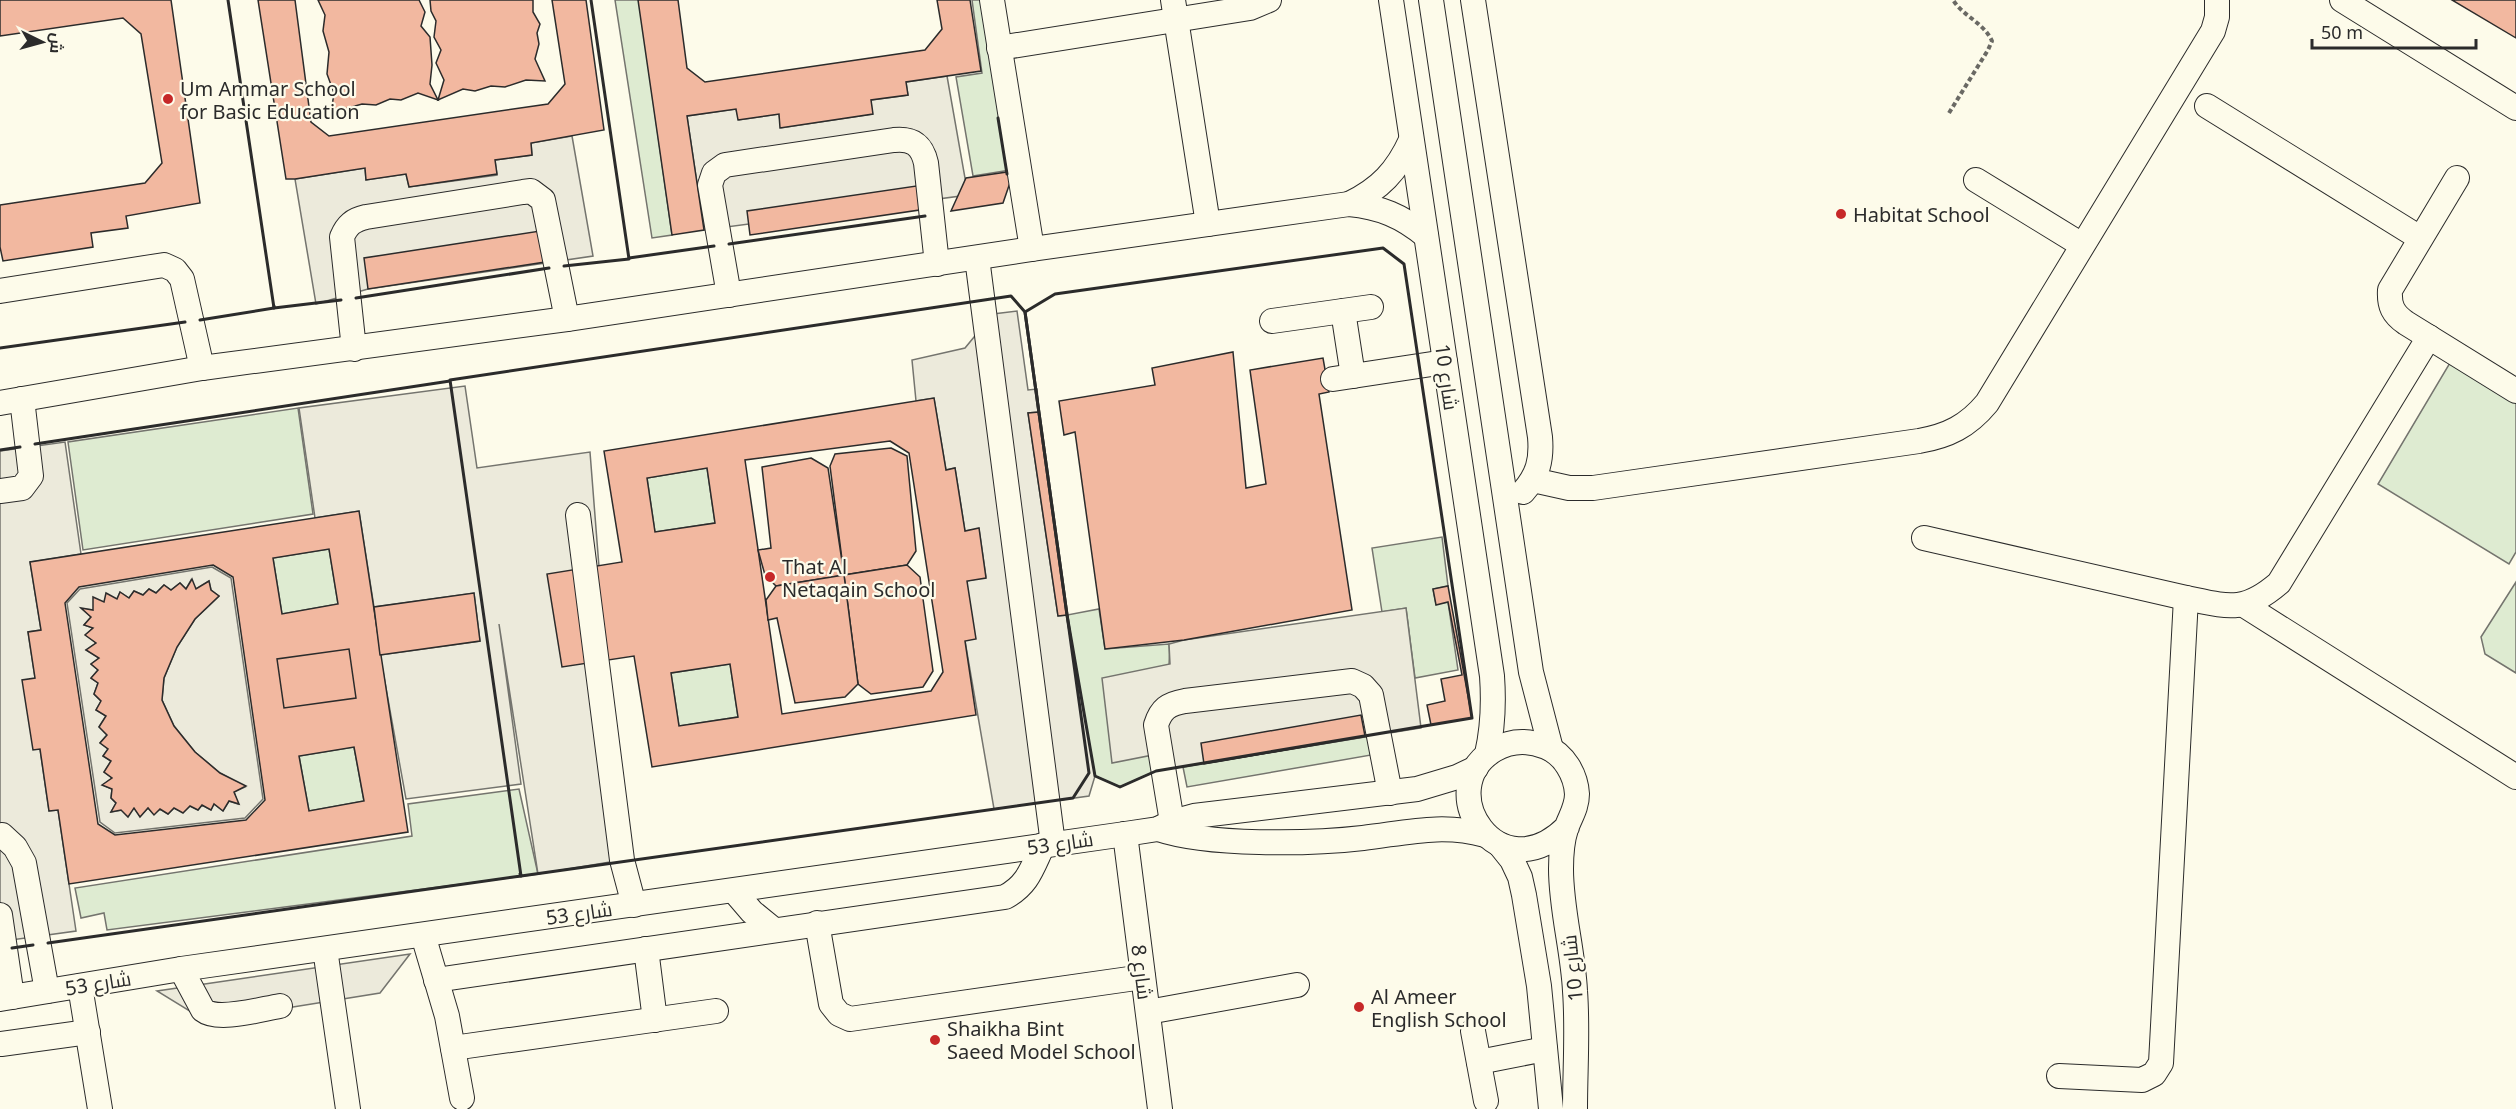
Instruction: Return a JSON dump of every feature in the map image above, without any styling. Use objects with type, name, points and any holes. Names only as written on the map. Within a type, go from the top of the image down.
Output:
[{"type":"street","points":[[992,0],[1032,249]]},
{"type":"street","points":[[999,48],[1174,10],[1250,8],[1269,0]]},
{"type":"street","name":"شارع 10","points":[[1391,0],[1492,676],[1494,711],[1481,761]]},
{"type":"street","name":"شارع 10","points":[[1431,0],[1531,672],[1551,749]]},
{"type":"street","points":[[1473,0],[1540,437],[1540,466],[1533,480],[1507,509]]},
{"type":"street","points":[[1533,480],[1569,488],[1593,488],[1939,438],[1957,430],[1974,418],[1987,403],[2213,31],[2217,17],[2217,0]]},
{"type":"street","points":[[2342,0],[2516,108]]},
{"type":"street","points":[[1174,10],[1209,224]]},
{"type":"street","points":[[2207,106],[2420,238]]},
{"type":"street","points":[[729,295],[710,185],[714,173],[724,165],[894,140],[905,139],[916,143],[923,152],[926,163],[937,264]]},
{"type":"street","points":[[1349,204],[1370,194],[1388,180],[1402,161],[1411,140]]},
{"type":"street","points":[[2457,178],[2390,290],[2389,303],[2395,315],[2516,391]]},
{"type":"street","points":[[1976,180],[2082,245]]},
{"type":"street","points":[[354,349],[342,237],[346,227],[355,220],[366,217],[531,191],[543,200],[567,320]]},
{"type":"street","points":[[0,491],[22,488],[31,476],[11,401],[202,368],[567,320],[1032,249],[1349,204],[1371,206],[1391,212],[1426,236]]},
{"type":"street","points":[[436,980],[773,929],[1005,897],[1025,882],[1048,845],[977,258]]},
{"type":"street","points":[[0,291],[164,266],[175,270],[182,279],[202,368]]},
{"type":"street","points":[[1272,321],[1371,307]]},
{"type":"street","points":[[1343,311],[1343,377],[1445,362]]},
{"type":"street","points":[[1924,538],[2223,606],[2244,605],[2261,598],[2279,583],[2429,337]]},
{"type":"street","points":[[578,515],[622,860],[634,905]]},
{"type":"street","points":[[2059,1076],[2142,1080],[2154,1074],[2161,1063],[2186,598]]},
{"type":"street","points":[[2244,605],[2516,777]]},
{"type":"street","points":[[1165,825],[1156,725],[1160,712],[1171,703],[1185,701],[1352,681],[1363,686],[1371,695],[1390,793]]},
{"type":"street","points":[[1518,741],[1536,742],[1551,749],[1564,761],[1573,776],[1577,794],[1574,812],[1567,827],[1553,840],[1537,848],[1518,850],[1493,840],[1474,820],[1469,803],[1469,785],[1481,761],[1502,746],[1518,741]]},
{"type":"street","name":"شارع 53","points":[[6,998],[181,969],[1125,834],[1194,816],[1390,793],[1438,785],[1481,761]]},
{"type":"street","name":"شارع 53","points":[[1165,825],[1180,835],[1231,840],[1345,839],[1446,828],[1493,840]]},
{"type":"street","name":"شارع 10","points":[[1567,827],[1561,870],[1575,988],[1575,1109]]},
{"type":"street","points":[[1,832],[15,847],[24,863],[47,991]]},
{"type":"street","name":"شارع 8","points":[[1125,834],[1160,1109]]},
{"type":"street","name":"شارع 10","points":[[1493,840],[1512,860],[1520,878],[1533,946],[1551,1109]]},
{"type":"street","points":[[734,891],[773,929]]},
{"type":"street","points":[[0,915],[6,998]]},
{"type":"street","points":[[817,923],[831,1004],[839,1014],[850,1019],[1143,976]]},
{"type":"street","points":[[423,935],[447,1016],[462,1098]]},
{"type":"street","points":[[324,949],[348,1109]]},
{"type":"street","points":[[646,949],[655,1020]]},
{"type":"street","points":[[181,969],[203,1010],[208,1014],[215,1016],[280,1006]]},
{"type":"street","points":[[81,986],[100,1109]]},
{"type":"street","points":[[1148,1012],[1297,986]]},
{"type":"street","points":[[453,1048],[716,1011]]},
{"type":"street","points":[[1473,1031],[1486,1101]]},
{"type":"street","points":[[1,1044],[88,1032]]},
{"type":"street","points":[[1479,1062],[1545,1054],[1553,1064],[1561,1065],[1570,1062],[1575,1056]]},
{"type":"path","points":[[1949,113],[1992,41],[1989,33],[1958,8],[1953,0]]},
{"type":"green space","points":[[615,0],[639,0],[672,235],[652,238]]},
{"type":"green space","points":[[972,0],[997,0],[1022,168],[973,176],[956,77],[982,73]]},
{"type":"green space","points":[[2457,351],[2516,387],[2516,552],[2509,564],[2378,484]]},
{"type":"green space","points":[[298,408],[313,514],[83,550],[68,442]]},
{"type":"green space","points":[[707,468],[715,523],[655,532],[647,478]]},
{"type":"green space","points":[[1442,537],[1448,586],[1433,589],[1436,604],[1448,602],[1458,670],[1415,678],[1406,608],[1382,612],[1372,548]]},
{"type":"green space","points":[[329,549],[338,604],[282,614],[273,558]]},
{"type":"green space","points":[[2516,582],[2516,673],[2485,654],[2481,637]]},
{"type":"green space","points":[[1099,609],[1105,649],[1169,644],[1168,676],[1156,739],[1156,771],[1120,787],[1095,776],[1067,615]]},
{"type":"green space","points":[[730,664],[738,717],[679,726],[671,673]]},
{"type":"green space","points":[[1374,735],[1377,754],[1187,787],[1183,767]]},
{"type":"green space","points":[[354,747],[364,801],[309,811],[299,756]]},
{"type":"green space","points":[[519,789],[538,874],[107,930],[104,913],[81,918],[75,888],[412,836],[408,804]]},
{"type":"shaded area","points":[[947,76],[968,195],[704,230],[687,116],[736,109],[739,120],[779,114],[781,128],[872,114],[871,100],[908,95],[906,82]]},
{"type":"shaded area","points":[[572,136],[593,256],[368,289],[316,304],[295,179],[365,168],[366,180],[406,174],[409,187],[497,175],[495,160],[532,155],[531,143]]},
{"type":"shaded area","points":[[1017,311],[1028,390],[1037,389],[1039,412],[1028,413],[1058,616],[1067,615],[1095,776],[1089,796],[994,809],[965,641],[967,581],[986,577],[979,529],[965,531],[955,468],[946,470],[934,398],[916,401],[912,360],[965,348],[993,314]]},
{"type":"shaded area","points":[[465,386],[477,468],[590,452],[622,860],[538,874],[499,624],[521,784],[406,799],[380,655],[480,641],[474,593],[374,607],[359,511],[315,518],[299,408]]},
{"type":"shaded area","points":[[65,442],[81,554],[30,562],[41,630],[28,632],[49,811],[58,810],[76,931],[4,941],[0,913],[0,451]]},
{"type":"shaded area","points":[[212,567],[231,578],[263,799],[245,818],[115,833],[100,822],[67,603],[80,589]],"holes":[[[191,580],[196,589],[209,581],[211,590],[219,596],[195,619],[177,647],[164,678],[162,700],[174,726],[195,752],[220,773],[245,787],[234,792],[238,804],[229,801],[223,811],[214,804],[211,810],[202,805],[198,810],[190,806],[183,812],[174,808],[168,814],[160,809],[154,814],[148,808],[140,816],[134,808],[111,812],[116,803],[111,798],[112,789],[103,785],[112,778],[104,772],[111,761],[103,756],[108,749],[100,743],[107,735],[99,727],[106,716],[96,710],[101,701],[94,694],[98,683],[91,678],[98,670],[91,664],[99,658],[86,650],[96,643],[86,635],[93,628],[84,625],[91,617],[82,609],[93,610],[104,602],[117,599],[120,592],[129,598],[134,591],[143,595],[149,589],[156,593],[164,585],[171,590],[180,583],[186,589]]]},
{"type":"shaded area","points":[[1406,608],[1421,728],[1156,771],[1153,755],[1112,763],[1102,678],[1170,664],[1169,644],[1184,640]]},
{"type":"shaded area","points":[[410,954],[380,993],[206,1021],[157,991]]},
{"type":"building","name":"Um Ammar School for Basic Education","points":[[0,0],[171,0],[200,203],[126,216],[128,228],[91,233],[93,247],[3,261],[0,247],[0,205],[145,183],[162,163],[141,34],[123,18],[0,36]]},
{"type":"building","points":[[258,0],[295,0],[311,122],[329,136],[548,104],[565,84],[552,0],[586,0],[604,130],[531,143],[532,155],[495,160],[497,174],[409,187],[406,174],[366,180],[365,168],[286,179]]},
{"type":"building","points":[[318,0],[419,0],[425,12],[421,26],[430,37],[432,65],[430,84],[438,100],[418,93],[401,100],[390,99],[376,105],[362,104],[331,113],[334,93],[327,74],[329,52],[323,31],[325,15]]},
{"type":"building","points":[[430,0],[533,0],[533,12],[540,24],[537,33],[539,44],[535,59],[545,81],[526,80],[505,87],[491,86],[475,91],[463,89],[438,100],[444,80],[436,63],[441,50],[434,37],[436,21],[431,11]]},
{"type":"building","points":[[638,0],[678,0],[687,68],[705,82],[925,50],[942,29],[937,0],[970,0],[981,71],[906,82],[908,95],[871,100],[873,114],[780,128],[779,114],[738,120],[736,109],[687,116],[704,230],[672,235]]},
{"type":"building","points":[[2452,0],[2516,0],[2516,38]]},
{"type":"building","points":[[1014,171],[1003,203],[951,211],[966,178]]},
{"type":"building","points":[[923,185],[926,209],[750,235],[747,211]]},
{"type":"building","points":[[540,231],[545,262],[368,289],[364,258]]},
{"type":"building","points":[[1233,352],[1246,488],[1266,484],[1250,370],[1323,358],[1329,392],[1319,394],[1352,610],[1184,640],[1105,649],[1075,432],[1064,435],[1059,401],[1155,385],[1152,368]]},
{"type":"building","points":[[934,398],[946,470],[955,468],[965,531],[979,528],[986,578],[967,581],[976,639],[965,641],[976,715],[652,767],[634,656],[562,667],[547,574],[622,562],[604,451]],"holes":[[[890,441],[909,453],[943,672],[931,691],[782,714],[745,460]],[[707,468],[715,523],[655,532],[647,478]],[[730,664],[738,717],[679,726],[671,673]]]},
{"type":"building","points":[[1039,412],[1067,615],[1058,616],[1028,413]]},
{"type":"building","points":[[891,448],[907,456],[916,551],[907,565],[844,575],[830,466],[835,454]]},
{"type":"building","points":[[811,458],[828,468],[844,575],[776,586],[765,575],[758,550],[771,548],[762,467]]},
{"type":"building","points":[[359,511],[408,832],[69,884],[58,810],[49,811],[40,749],[33,750],[22,680],[35,678],[28,632],[41,630],[30,562]],"holes":[[[329,549],[338,604],[282,614],[273,558]],[[213,565],[233,577],[265,800],[246,820],[115,835],[98,824],[65,603],[79,587]],[[354,747],[364,801],[309,811],[299,756]]]},
{"type":"building","points":[[907,565],[920,577],[933,671],[923,687],[871,694],[858,684],[844,575]]},
{"type":"building","points":[[844,575],[858,684],[845,697],[795,703],[777,618],[768,620],[766,600],[776,586]]},
{"type":"building","points":[[192,579],[196,589],[209,581],[211,590],[219,596],[195,619],[177,647],[164,678],[162,700],[174,726],[195,752],[220,773],[246,786],[234,792],[239,804],[229,801],[223,811],[214,804],[211,810],[202,805],[198,810],[190,806],[183,813],[174,808],[168,814],[160,809],[154,815],[148,808],[140,817],[134,808],[128,817],[121,810],[111,812],[116,803],[111,798],[112,789],[102,785],[112,778],[104,772],[111,761],[103,756],[108,749],[100,743],[107,735],[99,727],[106,716],[96,710],[101,701],[94,694],[98,683],[91,678],[98,670],[91,664],[99,658],[86,650],[96,643],[85,635],[93,628],[84,625],[91,617],[81,608],[93,610],[93,597],[104,602],[106,593],[117,599],[120,592],[129,598],[134,591],[143,595],[149,589],[156,593],[164,585],[171,590],[180,583],[186,589]]},
{"type":"building","points":[[1448,586],[1472,718],[1431,725],[1427,705],[1445,701],[1441,679],[1462,675],[1448,602],[1436,605],[1433,589]]},
{"type":"building","points":[[474,593],[480,641],[380,655],[374,607]]},
{"type":"building","points":[[349,649],[356,698],[284,708],[277,659]]},
{"type":"building","points":[[1361,715],[1365,736],[1204,764],[1201,743]]},
{"type":"wall","points":[[228,0],[274,308],[341,300]]},
{"type":"wall","points":[[564,266],[629,259],[591,0]]},
{"type":"wall","points":[[998,118],[1007,174]]},
{"type":"wall","points":[[729,244],[925,216]]},
{"type":"wall","points":[[629,258],[714,246]]},
{"type":"wall","points":[[1383,248],[1404,264],[1472,718],[1156,771],[1120,787],[1095,776],[1067,615],[1025,312],[1055,294],[1383,248]]},
{"type":"wall","points":[[356,298],[549,268]]},
{"type":"wall","points":[[1011,296],[1025,312],[1089,773],[1073,798],[521,876],[450,380],[1011,296]]},
{"type":"wall","points":[[200,320],[274,308],[274,306]]},
{"type":"wall","points":[[0,348],[185,322]]},
{"type":"wall","points":[[35,444],[450,381]]},
{"type":"wall","points":[[0,450],[20,447]]},
{"type":"wall","points":[[48,943],[521,876],[520,874]]},
{"type":"wall","points":[[12,948],[33,945]]},
{"type":"place","name":"Um Ammar School for Basic Education","points":[[168,99]]},
{"type":"place","name":"Habitat School","points":[[1841,214]]},
{"type":"place","name":"That Al Netaqain School","points":[[770,577]]},
{"type":"place","name":"Al Ameer English School","points":[[1359,1007]]},
{"type":"place","name":"Shaikha Bint Saeed Model School","points":[[935,1040]]}]
